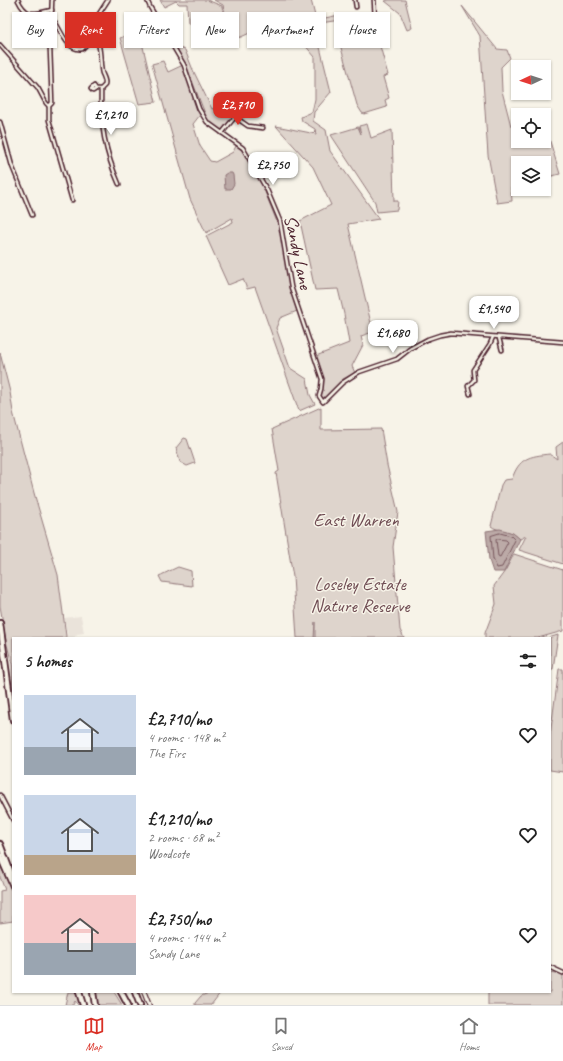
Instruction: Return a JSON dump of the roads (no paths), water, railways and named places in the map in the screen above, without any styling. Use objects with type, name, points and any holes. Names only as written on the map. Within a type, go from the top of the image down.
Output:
[{"type":"main road","points":[[0,623],[12,712]]},
{"type":"main road","points":[[0,844],[12,875]]},
{"type":"main road","points":[[0,856],[12,884]]},
{"type":"main road","points":[[79,993],[83,1005]]},
{"type":"main road","points":[[93,993],[95,1005]]},
{"type":"main road","points":[[118,993],[125,1005]]},
{"type":"main road","points":[[122,993],[128,1005]]},
{"type":"main road","points":[[135,993],[140,1005]]},
{"type":"street","points":[[18,0],[25,12],[30,14],[52,10],[52,0]]},
{"type":"street","points":[[100,12],[108,0]]},
{"type":"street","name":"Sandy Lane","points":[[147,0],[184,65],[199,109],[207,122],[244,148],[263,182],[280,222],[291,287],[322,379],[319,396],[322,402],[342,383],[359,372],[397,360],[411,348],[440,335],[451,333],[493,337]]},
{"type":"street","points":[[355,0],[356,7]]},
{"type":"street","points":[[374,0],[375,12]]},
{"type":"street","points":[[57,25],[65,38]]},
{"type":"street","points":[[0,45],[38,88],[49,106]]},
{"type":"street","points":[[50,48],[52,103],[49,106],[50,120],[72,200]]},
{"type":"street","points":[[74,48],[77,50],[84,48]]},
{"type":"street","points":[[98,48],[102,72],[106,81],[105,85],[101,89],[100,115],[107,152],[119,184]]},
{"type":"street","points":[[96,89],[101,89]]},
{"type":"street","points":[[222,133],[235,118],[237,109],[242,106]]},
{"type":"street","points":[[235,118],[248,126],[263,128]]},
{"type":"street","points":[[0,122],[12,166],[32,215]]},
{"type":"street","points":[[470,394],[468,386],[474,380],[473,370],[493,337],[563,342]]},
{"type":"street","points":[[499,338],[502,350]]},
{"type":"street","points":[[0,657],[5,654]]},
{"type":"street","points":[[0,795],[12,818]]},
{"type":"street","points":[[551,967],[563,973]]},
{"type":"street","points":[[144,993],[150,1005]]},
{"type":"water","points":[[227,173],[232,173],[233,175],[234,184],[231,189],[225,189],[224,175]]},
{"type":"water","points":[[500,529],[513,533],[520,539],[504,572],[493,572],[489,560],[486,531]]},
{"type":"park label","name":"East Warren","points":[[356,519]]},
{"type":"park label","name":"Loseley Estate Nature Reserve","points":[[360,594]]}]
